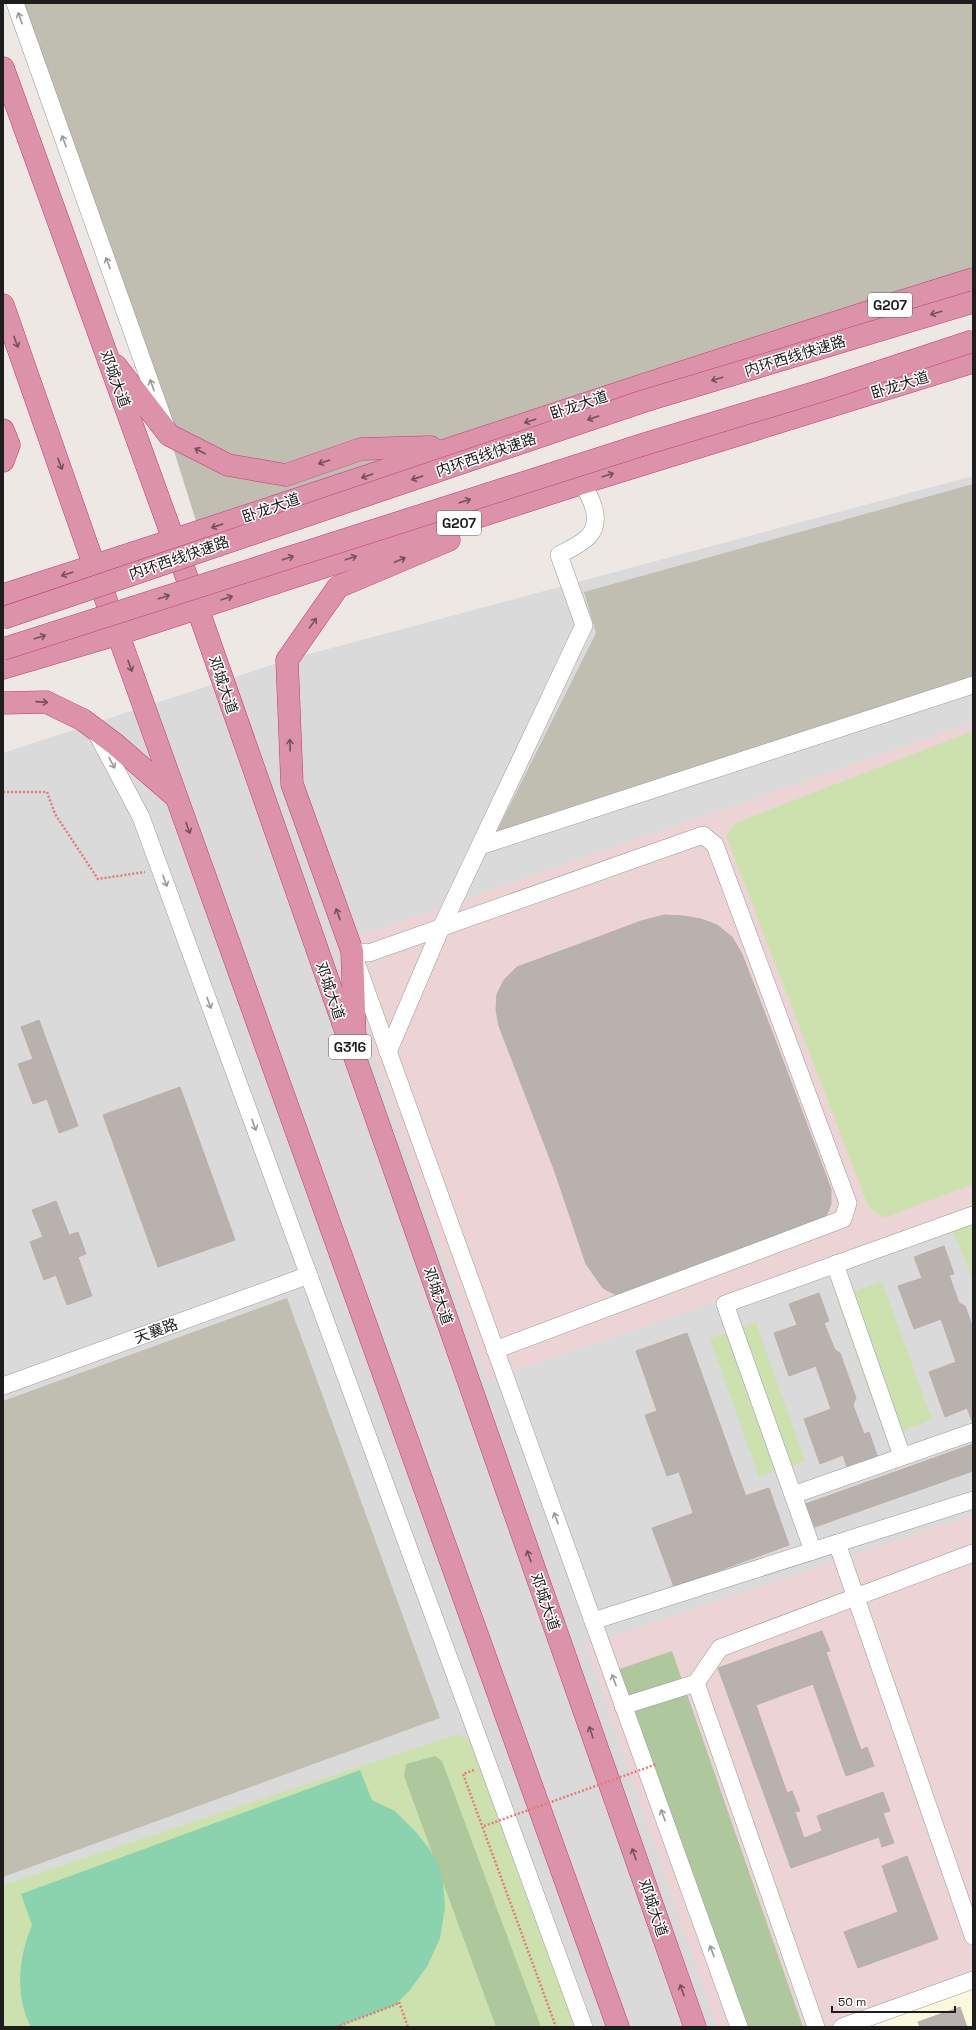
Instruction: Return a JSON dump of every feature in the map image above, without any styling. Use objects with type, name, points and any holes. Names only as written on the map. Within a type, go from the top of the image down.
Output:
[{"type":"highway","name":"邓城大道","points":[[3,68],[174,541],[196,608],[695,2027]]},
{"type":"highway","points":[[563,411],[685,362],[973,271]]},
{"type":"highway","name":"卧龙大道","points":[[3,595],[174,541],[456,446],[807,331],[973,279]]},
{"type":"highway","name":"内环西线快速路","points":[[3,618],[644,401],[973,302]]},
{"type":"highway","points":[[3,305],[118,634],[618,2027]]},
{"type":"highway","points":[[3,649],[645,444],[827,390],[973,341]]},
{"type":"highway","points":[[104,350],[169,435],[228,465],[286,475],[361,449],[456,446]]},
{"type":"highway","name":"卧龙大道","points":[[3,668],[118,634],[582,483],[973,362]]},
{"type":"highway","points":[[659,459],[746,440],[973,368]]},
{"type":"highway","points":[[3,430],[9,445],[3,461]]},
{"type":"highway","points":[[356,1062],[352,951],[292,784],[287,660],[338,587],[582,483]]},
{"type":"highway","points":[[3,703],[46,702],[83,720],[115,744],[178,799]]},
{"type":"street","points":[[15,3],[169,435]]},
{"type":"street","points":[[388,1052],[441,928],[584,625],[560,555],[589,536],[595,522],[593,502],[582,483]]},
{"type":"street","points":[[480,846],[973,685]]},
{"type":"street","points":[[94,728],[141,817],[161,870],[584,2027]]},
{"type":"street","points":[[495,1350],[843,1219],[848,1202],[715,845],[703,835],[369,953],[352,951],[495,1350],[593,1621],[623,1706],[739,2027]]},
{"type":"street","points":[[813,1551],[725,1304],[973,1215]]},
{"type":"street","points":[[835,1264],[902,1456]]},
{"type":"street","name":"天襄路","points":[[3,1386],[309,1276]]},
{"type":"street","points":[[793,1495],[973,1432]]},
{"type":"street","points":[[593,1621],[973,1500]]},
{"type":"street","points":[[837,1543],[973,1936]]},
{"type":"street","points":[[623,1706],[696,1683],[720,1648],[973,1553]]},
{"type":"street","points":[[696,1683],[816,2027]]},
{"type":"street","points":[[842,2027],[973,1980]]},
{"type":"path","points":[[3,792],[47,792],[55,814],[98,879],[161,870]]},
{"type":"path","points":[[484,1826],[657,1764]]},
{"type":"path","points":[[464,1774],[556,2027]]},
{"type":"path","points":[[336,2027],[395,2005],[399,2002],[408,2027]]},
{"type":"shaded area","points":[[15,3],[973,3],[973,292],[202,540],[169,435]]},
{"type":"shaded area","points":[[973,476],[973,2027],[3,2027],[3,753],[287,660]]},
{"type":"shaded area","points":[[973,484],[973,677],[496,833],[596,633],[584,592]]},
{"type":"shaded area","points":[[973,722],[973,1207],[696,1309],[487,1380],[335,944]]},
{"type":"shaded area","points":[[287,1298],[440,1718],[3,1877],[3,1401]]},
{"type":"shaded area","points":[[973,1514],[973,2027],[717,2027],[586,1645]]},
{"type":"shaded area","points":[[973,1980],[973,2027],[842,2027]]},
{"type":"green space","points":[[973,731],[973,1184],[884,1218],[869,1208],[726,836],[735,823]]},
{"type":"green space","points":[[973,1215],[973,1281],[950,1223]]},
{"type":"green space","points":[[882,1281],[932,1420],[885,1436],[836,1298]]},
{"type":"green space","points":[[756,1322],[805,1461],[759,1477],[710,1339]]},
{"type":"green space","points":[[672,1651],[803,2027],[739,2027],[611,1672]]},
{"type":"green space","points":[[457,1734],[470,1741],[575,2027],[3,2027],[3,1885]]},
{"type":"green space","points":[[435,1756],[442,1761],[541,2027],[496,2027],[404,1776],[406,1764]]},
{"type":"green space","points":[[360,1770],[372,1800],[395,1811],[416,1832],[428,1847],[439,1865],[443,1881],[445,1908],[440,1938],[428,1965],[410,1990],[395,2005],[336,2027],[31,2027],[22,2002],[20,1976],[21,1962],[32,1925],[21,1894]]},
{"type":"building","points":[[664,915],[701,919],[717,925],[732,937],[742,954],[777,1045],[751,1022],[739,1021],[717,1029],[699,980],[680,966],[667,963],[627,977],[618,953],[609,943],[596,938],[641,921]]},
{"type":"building","points":[[596,938],[609,943],[618,953],[627,977],[667,963],[680,966],[699,980],[717,1029],[739,1021],[751,1022],[777,1045],[831,1189],[831,1204],[827,1214],[816,1222],[635,1291],[644,1270],[640,1240],[603,1155],[555,1172],[499,1026],[496,1010],[497,994],[504,980],[517,967]]},
{"type":"building","points":[[39,1020],[78,1126],[59,1133],[47,1099],[33,1104],[18,1064],[33,1059],[21,1027]]},
{"type":"building","points":[[180,1087],[235,1240],[158,1267],[103,1115]]},
{"type":"building","points":[[603,1155],[640,1240],[644,1260],[642,1279],[635,1291],[625,1295],[614,1294],[603,1288],[586,1264],[555,1172]]},
{"type":"building","points":[[56,1201],[69,1235],[78,1232],[86,1254],[78,1257],[92,1296],[67,1305],[56,1275],[44,1280],[30,1242],[43,1237],[32,1210]]},
{"type":"building","points":[[944,1246],[954,1274],[949,1275],[959,1303],[965,1306],[973,1328],[973,1423],[967,1408],[945,1417],[929,1372],[956,1362],[941,1319],[914,1329],[898,1286],[922,1278],[914,1257]]},
{"type":"building","points":[[819,1293],[829,1321],[824,1323],[835,1350],[840,1353],[856,1398],[853,1405],[864,1434],[869,1432],[878,1458],[848,1470],[843,1455],[820,1464],[804,1419],[831,1409],[816,1366],[789,1376],[774,1333],[797,1325],[789,1304]]},
{"type":"building","points":[[687,1333],[750,1508],[698,1527],[679,1472],[667,1476],[645,1415],[657,1411],[636,1351]]},
{"type":"building","points":[[973,1444],[973,1471],[809,1529],[800,1506]]},
{"type":"building","points":[[769,1488],[789,1545],[674,1587],[652,1528],[694,1513],[698,1527],[750,1508],[745,1496]]},
{"type":"building","points":[[822,1631],[830,1651],[826,1652],[861,1750],[867,1747],[874,1766],[846,1776],[813,1684],[756,1705],[787,1793],[792,1791],[800,1811],[795,1812],[804,1838],[822,1831],[817,1816],[883,1792],[890,1811],[883,1813],[894,1843],[882,1847],[879,1837],[791,1868],[718,1668]]},
{"type":"building","points":[[907,1856],[938,1939],[858,1968],[844,1932],[898,1912],[882,1866]]},
{"type":"building","points":[[960,2007],[967,2027],[920,2027],[918,2022]]}]
